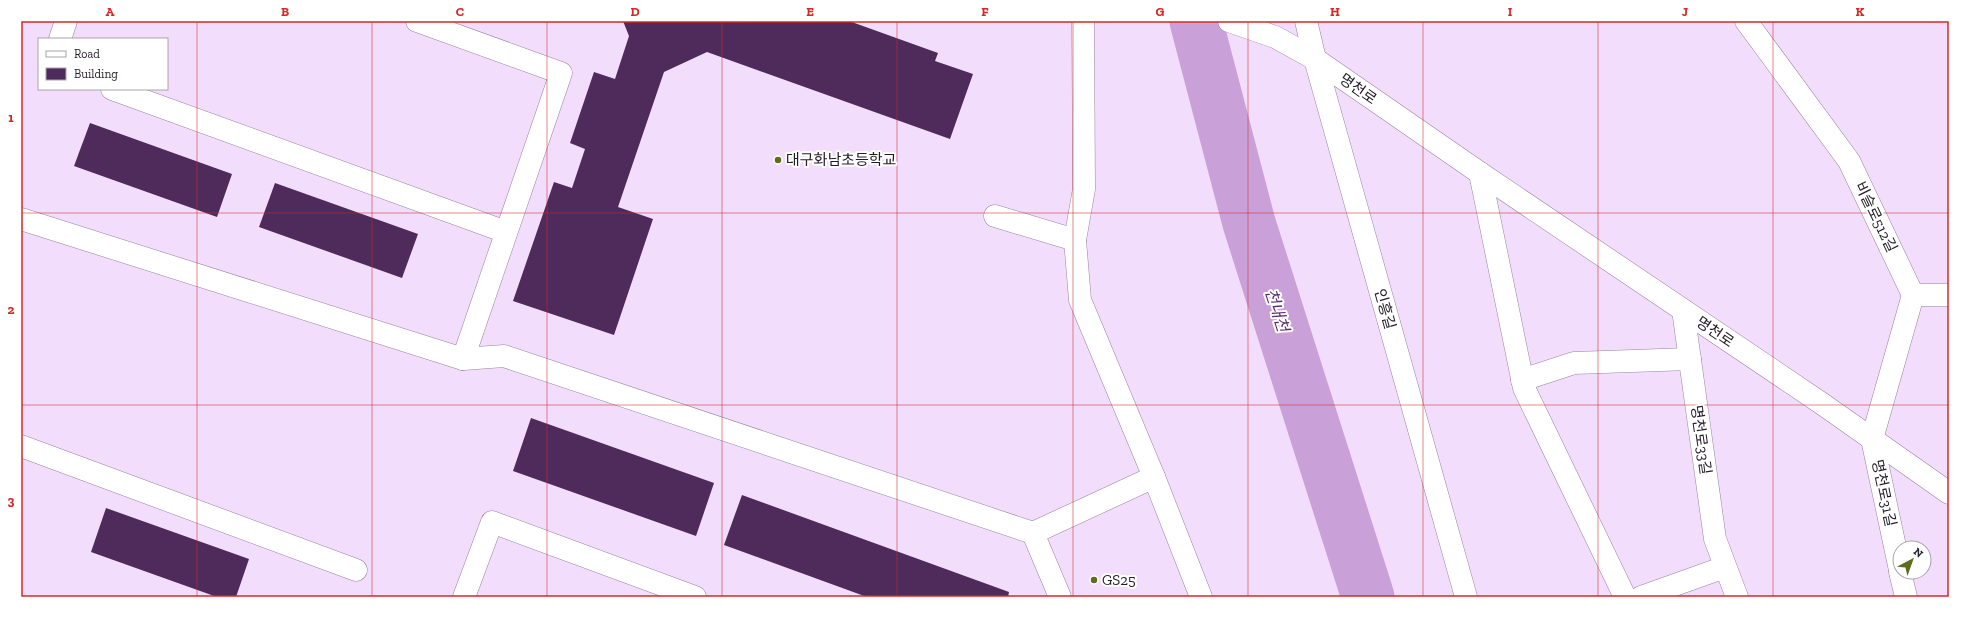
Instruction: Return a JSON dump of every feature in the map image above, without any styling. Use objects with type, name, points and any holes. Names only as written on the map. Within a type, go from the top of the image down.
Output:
[{"type":"street","points":[[60,38],[66,21]]},
{"type":"street","points":[[417,21],[561,73],[463,359]]},
{"type":"street","points":[[1083,21],[1084,189],[1075,240],[1080,300],[1154,477],[1201,597]]},
{"type":"street","name":"명천로","points":[[1229,21],[1275,37],[1315,59],[1480,173],[1684,310],[1949,493]]},
{"type":"street","name":"인흥길","points":[[1306,21],[1315,59],[1466,597]]},
{"type":"street","name":"비슬로512길","points":[[1746,21],[1849,161],[1913,295]]},
{"type":"street","points":[[115,90],[506,232]]},
{"type":"street","points":[[1480,173],[1524,388],[1625,597]]},
{"type":"street","points":[[995,216],[1075,240]]},
{"type":"street","points":[[21,218],[463,359],[504,356],[1033,533],[1154,477]]},
{"type":"street","points":[[1872,439],[1913,295],[1949,295]]},
{"type":"street","name":"명천로33길","points":[[1684,310],[1715,539],[1736,597]]},
{"type":"street","points":[[1522,380],[1574,363],[1690,359]]},
{"type":"street","name":"명천로31길","points":[[1872,439],[1893,540]]},
{"type":"street","points":[[21,446],[356,570]]},
{"type":"street","points":[[464,597],[492,522],[695,597]]},
{"type":"street","points":[[1033,533],[1060,597]]},
{"type":"street","points":[[1641,597],[1725,567]]},
{"type":"street","name":"명천로31길","points":[[1902,580],[1906,597]]},
{"type":"building","points":[[623,21],[849,21],[938,53],[935,61],[973,74],[950,139],[707,52],[664,72],[618,207],[653,219],[614,335],[513,301],[554,182],[572,188],[585,149],[570,143],[594,72],[615,79],[629,36]]},
{"type":"building","points":[[90,123],[232,174],[217,217],[74,166]]},
{"type":"building","points":[[275,183],[418,234],[402,278],[259,227]]},
{"type":"building","points":[[531,418],[714,483],[696,536],[513,471]]},
{"type":"building","points":[[742,495],[1009,592],[1008,597],[867,597],[724,545]]},
{"type":"building","points":[[106,508],[249,559],[236,597],[217,597],[91,552]]},
{"type":"waterway","name":"천내천","points":[[1196,21],[1249,223],[1368,597]]},
{"type":"place","name":"대구화남초등학교","points":[[778,160]]},
{"type":"place","name":"GS25","points":[[1094,580]]}]
